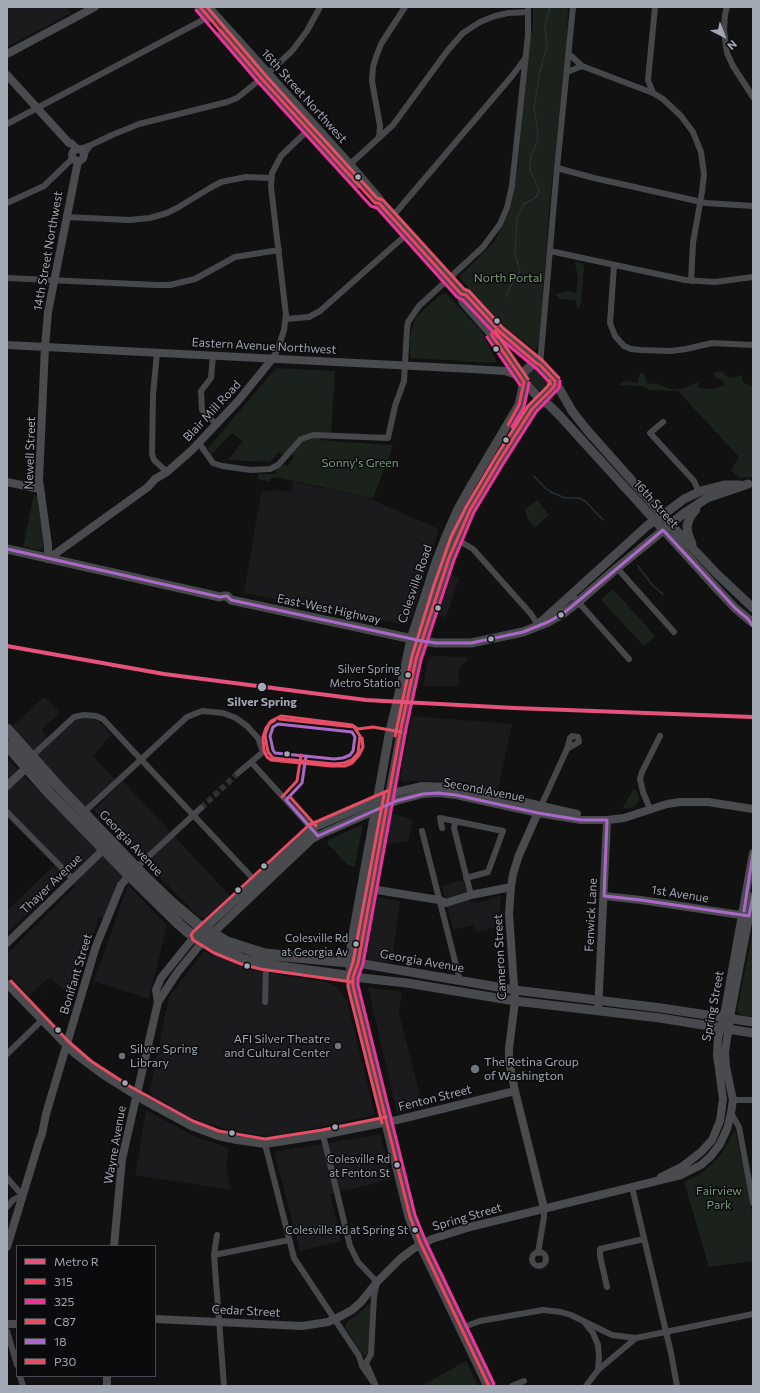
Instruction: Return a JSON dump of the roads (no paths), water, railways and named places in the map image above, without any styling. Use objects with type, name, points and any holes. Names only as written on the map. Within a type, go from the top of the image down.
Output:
[{"type":"highway","name":"Georgia Avenue","points":[[7,728],[32,756],[79,816],[132,871],[179,924],[200,939],[242,959],[266,965],[352,977]]},
{"type":"highway","name":"Georgia Avenue","points":[[7,745],[50,794],[79,816]]},
{"type":"highway","name":"Georgia Avenue","points":[[132,871],[208,931],[227,942],[242,948],[265,954],[354,963]]},
{"type":"highway","name":"Colesville Road","points":[[352,977],[354,963]]},
{"type":"highway","points":[[352,977],[410,1217],[460,1328],[489,1386]]},
{"type":"main road","name":"16th Street Northwest","points":[[200,7],[210,12],[264,77],[347,167],[379,199],[379,203],[461,294],[463,302],[495,338],[522,379]]},
{"type":"main road","name":"16th Street Northwest","points":[[461,294],[466,295],[500,332],[538,364]]},
{"type":"main road","points":[[522,379],[528,367],[538,364]]},
{"type":"main road","name":"16th Street","points":[[538,364],[555,381],[578,419],[671,524],[753,608]]},
{"type":"main road","name":"16th Street","points":[[522,379],[537,396],[560,416],[663,530],[735,608],[751,623]]},
{"type":"main road","name":"Colesville Road","points":[[354,963],[354,929],[389,735],[402,681],[410,638],[446,534],[468,491],[519,405],[522,379]]},
{"type":"main road","name":"Colesville Road","points":[[354,963],[371,889],[416,658],[439,586],[456,538],[470,510],[498,461],[532,409],[552,389],[555,385],[555,381]]},
{"type":"main road","name":"East-West Highway","points":[[575,599],[654,520],[662,514],[699,492],[724,485],[751,484]]},
{"type":"main road","name":"East-West Highway","points":[[7,549],[220,597],[222,601],[225,602],[231,600],[422,641],[436,643],[471,643],[523,632],[548,622],[663,530],[707,498],[751,484]]},
{"type":"main road","points":[[696,551],[688,534],[687,523],[697,507],[707,498]]},
{"type":"main road","name":"Georgia Avenue","points":[[354,963],[515,990],[599,1000],[753,1022]]},
{"type":"main road","name":"Georgia Avenue","points":[[352,977],[440,988],[515,1001],[660,1018],[753,1033]]},
{"type":"main road","points":[[440,988],[444,983],[472,987],[480,984]]},
{"type":"street","points":[[7,54],[95,7]]},
{"type":"street","points":[[7,203],[44,186],[77,154],[91,145],[112,135],[148,121],[229,102],[240,96],[287,57],[307,31],[320,7]]},
{"type":"street","points":[[379,138],[380,126],[372,81],[373,67],[381,44],[405,7]]},
{"type":"street","points":[[538,364],[573,7]]},
{"type":"street","points":[[653,93],[648,80],[655,7]]},
{"type":"street","points":[[727,7],[724,31],[727,53],[733,66],[753,97]]},
{"type":"street","points":[[199,443],[213,464],[251,470],[270,470],[278,465],[301,439],[313,435],[388,438],[395,406],[404,381],[408,322],[419,306],[481,250],[502,221],[507,208],[512,186],[528,31],[528,9],[508,12],[495,16],[480,22],[463,33],[448,50],[395,122],[347,167]]},
{"type":"street","points":[[7,124],[210,12]]},
{"type":"street","points":[[569,54],[582,66],[663,98],[688,124],[696,138],[701,152],[703,187],[692,256],[691,281]]},
{"type":"street","points":[[392,218],[525,59]]},
{"type":"street","points":[[567,72],[582,66]]},
{"type":"street","points":[[7,75],[77,154]]},
{"type":"street","points":[[638,88],[648,80]]},
{"type":"street","points":[[273,358],[278,349],[286,319],[271,178],[274,168],[281,156],[311,127]]},
{"type":"street","name":"14th Street Northwest","points":[[45,347],[48,312],[77,154]]},
{"type":"street","points":[[557,168],[594,178],[700,201],[753,206]]},
{"type":"street","points":[[66,217],[129,220],[150,218],[167,213],[177,208],[221,182],[240,178],[271,178]]},
{"type":"street","points":[[286,319],[309,317],[320,311],[407,234]]},
{"type":"street","points":[[7,278],[170,285],[195,279],[235,257],[279,250]]},
{"type":"street","points":[[550,252],[691,281],[715,282],[753,278]]},
{"type":"street","points":[[614,265],[610,327],[617,340],[624,346],[631,349],[671,351],[712,343],[753,345]]},
{"type":"street","name":"Eastern Avenue Northwest","points":[[7,345],[505,371],[522,379]]},
{"type":"street","name":"Newell Street","points":[[45,347],[39,480],[48,544],[48,559]]},
{"type":"street","points":[[157,352],[153,395],[152,454],[154,460],[165,474]]},
{"type":"street","points":[[213,356],[211,378],[201,391],[202,410],[217,425]]},
{"type":"street","name":"Blair Mill Road","points":[[48,559],[150,485],[158,483],[165,474],[217,425],[243,396],[273,358]]},
{"type":"street","points":[[663,422],[650,433],[694,481],[699,492]]},
{"type":"street","points":[[7,482],[40,489]]},
{"type":"street","points":[[456,538],[473,549],[531,614],[538,625]]},
{"type":"street","points":[[617,568],[674,632]]},
{"type":"street","points":[[575,599],[628,659]]},
{"type":"street","points":[[79,816],[187,717],[202,711],[223,713],[236,718],[243,722],[258,738],[263,752],[238,773]]},
{"type":"street","points":[[7,786],[27,767],[32,756],[74,717],[91,715],[103,719],[259,884]]},
{"type":"street","points":[[650,809],[640,785],[640,779],[660,736]]},
{"type":"street","points":[[539,809],[567,749]]},
{"type":"street","points":[[252,762],[318,836]]},
{"type":"street","name":"Second Avenue","points":[[376,806],[388,800],[438,793],[490,799],[539,809],[581,820],[607,820],[624,818],[674,803],[708,802],[753,809]]},
{"type":"street","name":"Wayne Avenue","points":[[259,884],[312,829],[376,806]]},
{"type":"street","name":"Wayne Avenue","points":[[114,1245],[122,1159],[158,1002],[200,939],[259,884],[312,839],[376,806]]},
{"type":"street","name":"Bonifant Street","points":[[7,1247],[38,1142],[42,1134],[46,1114],[96,946],[121,885],[132,871],[201,808]]},
{"type":"street","name":"Cameron Street","points":[[538,1253],[544,1208],[509,1061],[515,990],[513,982],[509,914],[510,887],[513,874],[519,855],[539,809]]},
{"type":"street","points":[[7,812],[73,879]]},
{"type":"street","points":[[442,828],[440,818],[502,830],[488,872],[466,878]]},
{"type":"street","name":"Fenwick Lane","points":[[598,1011],[607,820]]},
{"type":"street","points":[[456,821],[454,828],[471,895]]},
{"type":"street","points":[[422,831],[460,981]]},
{"type":"street","name":"Thayer Avenue","points":[[7,943],[107,846]]},
{"type":"street","name":"Spring Street","points":[[748,916],[753,853]]},
{"type":"street","points":[[371,889],[439,900],[446,903],[471,895],[510,887]]},
{"type":"street","name":"1st Avenue","points":[[604,896],[748,916]]},
{"type":"street","name":"Spring Street","points":[[335,1320],[352,1310],[400,1259],[421,1244],[470,1227],[681,1175],[701,1165],[711,1156],[720,1144],[727,1129],[731,1113],[733,1100],[726,1067],[724,1029],[753,896]]},
{"type":"street","points":[[265,1002],[266,965]]},
{"type":"street","name":"Fenton Street","points":[[7,984],[66,1046],[92,1068],[191,1126],[224,1137],[265,1144],[323,1135],[387,1122],[515,1091]]},
{"type":"street","points":[[7,1054],[41,1020]]},
{"type":"street","name":"Spring Street","points":[[632,1187],[666,1175],[683,1166],[702,1152],[712,1140],[719,1125],[722,1109],[723,1099],[717,1055],[718,1038],[724,1029]]},
{"type":"street","points":[[733,1100],[753,1100]]},
{"type":"street","points":[[731,1113],[739,1127],[750,1171],[753,1203]]},
{"type":"street","points":[[323,1135],[350,1246],[358,1262],[377,1282],[374,1296],[371,1354],[366,1363],[376,1385]]},
{"type":"street","points":[[265,1144],[294,1258],[359,1356],[362,1366],[371,1381],[376,1385]]},
{"type":"street","points":[[7,1178],[22,1195],[13,1200],[7,1207]]},
{"type":"street","points":[[632,1187],[671,1353],[677,1386]]},
{"type":"street","points":[[217,1235],[214,1255],[224,1386]]},
{"type":"street","points":[[607,1287],[600,1256],[600,1249],[644,1238]]},
{"type":"street","points":[[214,1255],[289,1240]]},
{"type":"street","points":[[460,1328],[480,1321],[543,1310],[571,1315],[612,1335],[636,1338],[720,1322],[753,1314]]},
{"type":"street","name":"Cedar Street","points":[[156,1318],[302,1326],[321,1324],[335,1320]]},
{"type":"street","points":[[584,1322],[593,1333],[598,1345],[598,1370]]},
{"type":"street","points":[[7,1331],[16,1362]]},
{"type":"street","points":[[586,1386],[598,1370],[636,1338]]},
{"type":"street","points":[[512,1386],[524,1380]]},
{"type":"waterway","points":[[506,297],[510,287],[520,271],[515,254],[517,217],[524,204],[536,197],[539,189],[530,170],[530,165],[531,156],[537,142],[538,134],[534,107],[540,71],[547,46],[545,26],[550,7]]},
{"type":"waterway","points":[[534,476],[551,492],[565,498],[579,498],[585,501],[603,520]]},
{"type":"waterway","points":[[638,566],[653,586],[663,594]]},
{"type":"tunnel","points":[[201,808],[238,773]]},
{"type":"metro line","name":"R","points":[[7,646],[164,674],[366,700],[514,708],[753,717]]},
{"type":"place","name":"Silver Spring Metro Station","points":[[408,675]]},
{"type":"place","name":"Silver Spring","points":[[262,687]]},
{"type":"place","name":"Colesville Rd at Georgia Av","points":[[356,944]]},
{"type":"place","name":"AFI Silver Theatre and Cultural Center","points":[[338,1046]]},
{"type":"place","name":"Silver Spring Library","points":[[122,1056]]},
{"type":"place","name":"The Retina Group of Washington","points":[[475,1069]]},
{"type":"place","name":"Colesville Rd at Fenton St","points":[[397,1165]]},
{"type":"place","name":"Colesville Rd at Spring St","points":[[415,1230]]},
{"type":"park label","name":"North Portal","points":[[508,278]]},
{"type":"park label","name":"Sonny's Green","points":[[360,463]]},
{"type":"park label","name":"Fairview Park","points":[[719,1198]]}]
